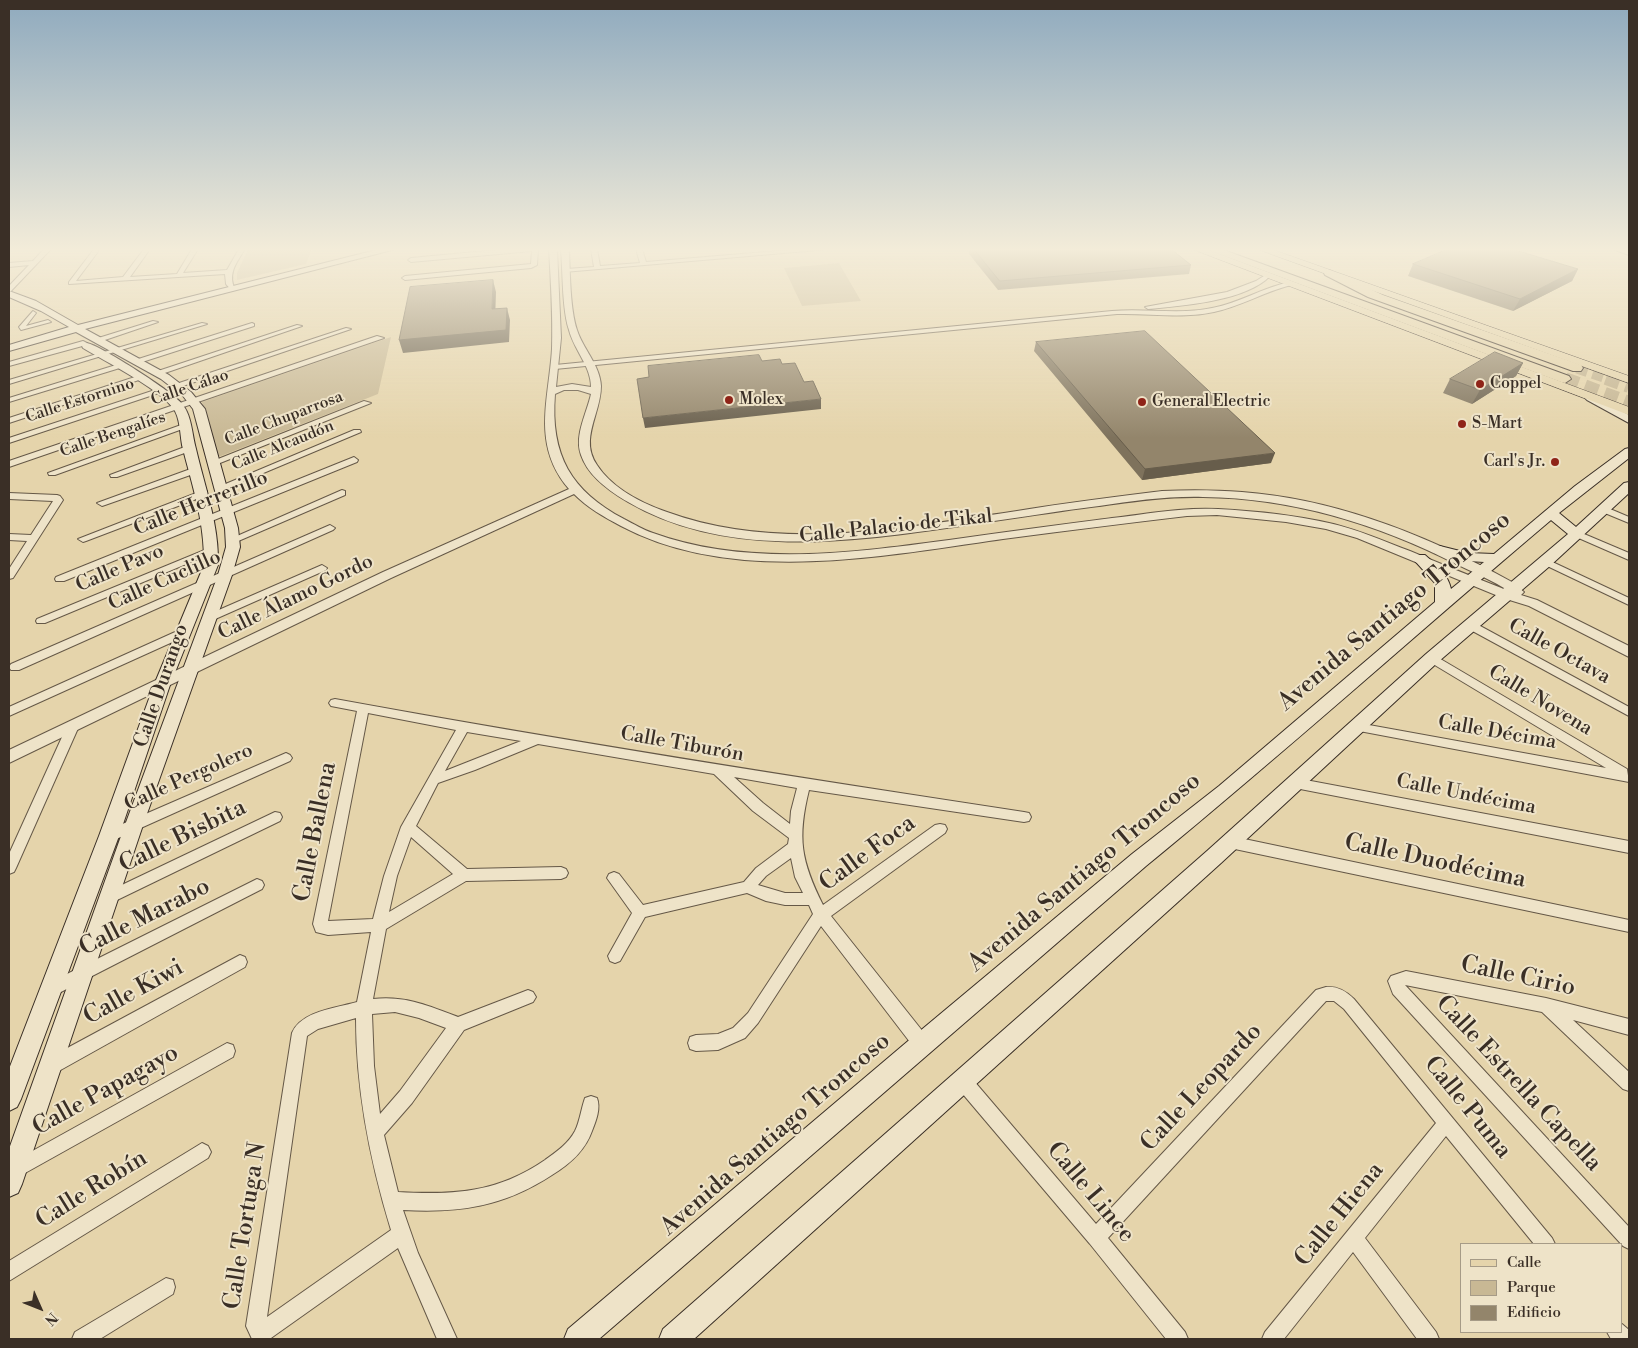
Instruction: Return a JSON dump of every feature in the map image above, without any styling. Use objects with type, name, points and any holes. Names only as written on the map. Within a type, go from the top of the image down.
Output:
[{"type":"highway","points":[[1382,312],[1565,379]]},
{"type":"highway","points":[[1420,312],[1577,368]]},
{"type":"highway","points":[[1447,322],[1496,332]]},
{"type":"main road","name":"Calle Durango","points":[[31,312],[136,361],[148,376]]},
{"type":"main road","name":"Calle Durango","points":[[10,1176],[51,1066],[134,825],[225,575],[233,540],[228,512],[212,463],[205,426],[187,404],[169,388],[148,376],[119,367],[45,312]]},
{"type":"main road","points":[[9,348],[79,336],[154,312]]},
{"type":"main road","points":[[1363,312],[1629,411]]},
{"type":"main road","points":[[1439,312],[1629,380]]},
{"type":"main road","points":[[9,343],[79,336]]},
{"type":"main road","points":[[1585,394],[1629,420]]},
{"type":"main road","name":"Calle Durango","points":[[9,1099],[109,836],[162,685],[211,564],[210,519],[184,427],[183,416],[187,404]]},
{"type":"main road","name":"Avenida Santiago Troncoso","points":[[578,1339],[922,1044],[1140,860],[1225,791],[1442,604],[1604,470],[1629,452]]},
{"type":"main road","points":[[1604,470],[1620,481],[1620,485],[1609,504]]},
{"type":"main road","points":[[673,1339],[1230,842],[1432,658],[1546,562],[1629,486]]},
{"type":"main road","points":[[1551,514],[1577,534]]},
{"type":"main road","points":[[1440,550],[1468,557],[1497,558]]},
{"type":"main road","points":[[1415,556],[1442,582],[1446,590],[1442,604]]},
{"type":"street","name":"Calle Palacio de Tikal","points":[[556,312],[555,366],[550,393],[551,423],[556,459],[563,474],[575,490],[609,516],[628,527],[666,541],[723,554],[758,557],[862,553],[1135,518],[1187,512],[1217,512],[1277,518],[1328,526],[1476,576]]},
{"type":"street","name":"Calle Palacio de Tikal","points":[[570,312],[572,329],[596,383],[592,412],[583,439],[586,455],[592,466],[602,477],[638,504],[690,525],[719,533],[778,538],[805,538],[956,523],[1162,494],[1203,492],[1250,495],[1323,509],[1392,529],[1440,550],[1476,576]]},
{"type":"street","points":[[555,366],[1124,312],[1179,314],[1197,312]]},
{"type":"street","points":[[9,364],[79,336],[155,322]]},
{"type":"street","points":[[9,382],[79,336],[204,324]]},
{"type":"street","points":[[136,361],[252,325]]},
{"type":"street","points":[[9,421],[299,326]]},
{"type":"street","name":"Calle Estornino","points":[[9,441],[348,328]]},
{"type":"street","name":"Calle Cálao","points":[[9,464],[380,338]]},
{"type":"street","points":[[9,400],[119,367]]},
{"type":"street","points":[[550,393],[568,386],[578,386],[596,392]]},
{"type":"street","name":"Calle Chuparrosa","points":[[212,463],[367,403]]},
{"type":"street","name":"Calle Bengalíes","points":[[52,473],[184,427]]},
{"type":"street","name":"Calle Alcaudón","points":[[220,488],[357,432]]},
{"type":"street","points":[[114,476],[190,448]]},
{"type":"street","name":"Calle Herrerillo","points":[[60,579],[354,460]]},
{"type":"street","points":[[102,503],[196,470]]},
{"type":"street","name":"Calle Álamo Gordo","points":[[9,757],[162,685],[387,575],[575,490]]},
{"type":"street","points":[[83,539],[204,493]]},
{"type":"street","points":[[233,540],[342,493]]},
{"type":"street","points":[[9,496],[57,498],[58,502],[9,576]]},
{"type":"street","points":[[1609,504],[1629,520]]},
{"type":"street","name":"Calle Cuclillo","points":[[15,667],[330,528]]},
{"type":"street","points":[[856,534],[862,553]]},
{"type":"street","points":[[1577,534],[1629,557]]},
{"type":"street","points":[[9,537],[33,538]]},
{"type":"street","points":[[1415,556],[1423,548],[1423,542]]},
{"type":"street","name":"Calle Pavo","points":[[41,622],[212,550]]},
{"type":"street","points":[[1546,562],[1629,602]]},
{"type":"street","points":[[209,618],[322,568]]},
{"type":"street","points":[[1476,576],[1629,652]]},
{"type":"street","name":"Calle Octava","points":[[1470,625],[1629,712]]},
{"type":"street","points":[[9,712],[184,632]]},
{"type":"street","name":"Calle Novena","points":[[1432,658],[1629,776]]},
{"type":"street","name":"Calle Tiburón","points":[[335,703],[718,770],[1024,817]]},
{"type":"street","name":"Calle Ballena","points":[[364,709],[320,924],[324,928],[379,925],[464,876],[561,873]]},
{"type":"street","points":[[9,868],[73,726]]},
{"type":"street","points":[[448,1339],[402,1234],[392,1200],[375,1133],[369,1095],[364,1008],[388,884],[408,827],[464,727]]},
{"type":"street","name":"Calle Décima","points":[[1358,727],[1629,776]]},
{"type":"street","points":[[433,780],[538,740]]},
{"type":"street","name":"Calle Pergolero","points":[[109,836],[286,758]]},
{"type":"street","points":[[718,770],[795,841]]},
{"type":"street","name":"Calle Undécima","points":[[1295,783],[1629,847]]},
{"type":"street","points":[[804,784],[798,811],[795,841],[802,877],[821,915],[922,1044]]},
{"type":"street","name":"Calle Bisbita","points":[[110,898],[275,817]]},
{"type":"street","points":[[408,827],[464,876]]},
{"type":"street","name":"Calle Foca","points":[[696,1043],[718,1042],[739,1033],[753,1018],[821,915],[940,829]]},
{"type":"street","points":[[616,956],[640,912],[748,887],[761,872],[795,841]]},
{"type":"street","name":"Calle Duodécima","points":[[1230,842],[1629,926]]},
{"type":"street","points":[[614,878],[640,912]]},
{"type":"street","name":"Calle Marabo","points":[[52,989],[257,885]]},
{"type":"street","points":[[748,887],[766,895],[785,899],[812,899]]},
{"type":"street","name":"Calle Kiwi","points":[[51,1066],[240,962]]},
{"type":"street","name":"Calle Cirio","points":[[1396,981],[1406,978],[1546,1005],[1629,1027]]},
{"type":"street","name":"Calle Estrella Capella","points":[[1396,981],[1398,989],[1629,1240]]},
{"type":"street","name":"Calle Leopardo","points":[[1096,1238],[1321,994],[1331,992],[1341,996],[1349,1004]]},
{"type":"street","points":[[375,1133],[412,1090],[458,1025],[528,997]]},
{"type":"street","name":"Calle Puma","points":[[1349,1004],[1545,1243]]},
{"type":"street","points":[[364,1008],[394,1005],[414,1008],[458,1025]]},
{"type":"street","points":[[1546,1005],[1629,1083]]},
{"type":"street","name":"Calle Tortuga N","points":[[364,1008],[317,1021],[304,1028],[300,1033],[256,1326],[258,1332],[264,1331],[402,1234]]},
{"type":"street","name":"Calle Papagayo","points":[[10,1176],[227,1051]]},
{"type":"street","name":"Calle Lince","points":[[962,1080],[1096,1238],[1169,1335]]},
{"type":"street","points":[[392,1200],[442,1203],[488,1198],[527,1183],[568,1155],[582,1136],[591,1104]]},
{"type":"street","name":"Calle Hiena","points":[[1272,1339],[1446,1123]]},
{"type":"street","points":[[9,1139],[26,1134]]},
{"type":"street","name":"Calle Robín","points":[[9,1272],[202,1152]]},
{"type":"street","points":[[1354,1238],[1429,1339]]},
{"type":"street","points":[[82,1339],[166,1287]]},
{"type":"green space","points":[[391,337],[378,394],[217,456],[202,402]]},
{"type":"building","points":[[405,312],[507,312],[506,330],[399,340]]},
{"type":"building","name":"General Electric","points":[[1145,331],[1275,453],[1145,469],[1036,342]]},
{"type":"building","points":[[1495,352],[1523,363],[1480,390],[1450,379]]},
{"type":"building","name":"Molex","points":[[759,355],[762,361],[780,359],[782,364],[795,363],[804,382],[813,381],[821,399],[643,418],[637,379],[649,377],[648,366]]},
{"type":"tunnel","points":[[1577,368],[1610,379]]},
{"type":"tunnel","points":[[1606,378],[1629,386]]},
{"type":"tunnel","points":[[1565,379],[1629,403]]},
{"type":"place","name":"Coppel","points":[[1480,384]]},
{"type":"place","name":"Molex","points":[[729,400]]},
{"type":"place","name":"General Electric","points":[[1142,402]]},
{"type":"place","name":"S-Mart","points":[[1462,424]]},
{"type":"place","name":"Carl's Jr.","points":[[1555,462]]}]
